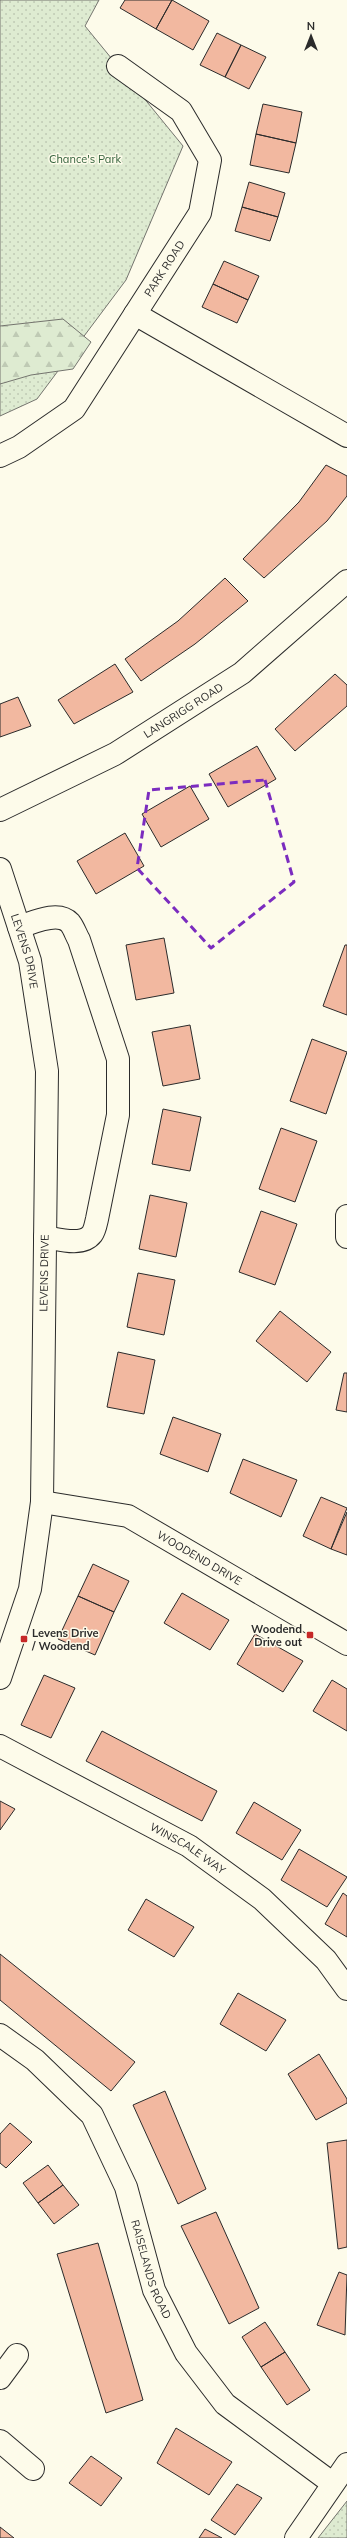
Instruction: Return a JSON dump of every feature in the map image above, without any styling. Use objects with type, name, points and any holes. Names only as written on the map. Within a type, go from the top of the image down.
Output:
[{"type":"street","name":"PARK ROAD","points":[[0,456],[19,447],[74,409],[200,213],[210,160],[182,111],[118,66]]},
{"type":"street","points":[[135,314],[347,436]]},
{"type":"street","name":"LANGRIGG ROAD","points":[[0,810],[115,754],[242,674],[347,582]]},
{"type":"street","name":"LEVENS DRIVE","points":[[0,869],[30,961],[47,1071],[42,1502],[30,1589],[0,1678]]},
{"type":"street","points":[[19,927],[48,918],[60,918],[69,922],[79,940],[118,1058],[118,1115],[97,1218],[92,1234],[85,1239],[72,1241],[45,1237]]},
{"type":"street","points":[[347,1216],[347,1236]]},
{"type":"street","name":"WOODEND DRIVE","points":[[42,1502],[128,1516],[347,1644]]},
{"type":"street","name":"WINSCALE WAY","points":[[0,1746],[189,1846],[262,1899],[326,1960],[347,1989]]},
{"type":"street","name":"RAISELANDS ROAD","points":[[0,2035],[35,2060],[92,2116],[126,2187],[154,2290],[186,2353],[224,2404],[332,2483]]},
{"type":"street","points":[[0,2378],[17,2355]]},
{"type":"street","points":[[0,2441],[33,2469]]},
{"type":"street","points":[[296,2538],[332,2483],[347,2464]]},
{"type":"highlighted area","points":[[265,780],[294,882],[211,948],[137,868],[149,790]]},
{"type":"green space","name":"Chance's Park","points":[[0,0],[99,0],[85,26],[183,146],[126,280],[37,399],[0,416]]},
{"type":"green space","points":[[63,319],[91,342],[73,369],[31,375],[0,384],[0,326]]},
{"type":"green space","points":[[347,2501],[347,2538],[318,2538]]},
{"type":"building","points":[[125,0],[172,0],[156,29],[120,8]]},
{"type":"building","points":[[172,0],[209,21],[193,50],[156,29]]},
{"type":"building","points":[[217,33],[241,45],[225,77],[200,65]]},
{"type":"building","points":[[241,45],[266,57],[249,89],[225,77]]},
{"type":"building","points":[[263,104],[302,112],[296,143],[256,134]]},
{"type":"building","points":[[256,134],[296,143],[289,173],[250,165]]},
{"type":"building","points":[[249,182],[285,193],[278,217],[242,207]]},
{"type":"building","points":[[242,207],[278,217],[270,241],[235,231]]},
{"type":"building","points":[[224,261],[259,276],[248,300],[213,284]]},
{"type":"building","points":[[213,284],[248,300],[237,323],[202,307]]},
{"type":"building","points":[[326,465],[347,476],[347,496],[327,521],[264,578],[243,559],[299,502]]},
{"type":"building","points":[[225,578],[248,601],[195,644],[141,681],[125,659],[178,621]]},
{"type":"building","points":[[115,664],[133,692],[74,724],[58,700]]},
{"type":"building","points":[[335,674],[347,685],[347,706],[295,751],[275,729]]},
{"type":"building","points":[[18,697],[31,726],[0,737],[0,704]]},
{"type":"building","points":[[257,746],[276,779],[228,807],[209,774]]},
{"type":"building","points":[[190,786],[209,819],[161,847],[142,814]]},
{"type":"building","points":[[125,833],[144,866],[96,894],[77,861]]},
{"type":"building","points":[[164,938],[174,993],[136,1000],[126,945]]},
{"type":"building","points":[[345,945],[347,945],[347,1015],[323,1006]]},
{"type":"building","points":[[190,1025],[200,1079],[163,1086],[152,1032]]},
{"type":"building","points":[[312,1039],[347,1052],[326,1114],[290,1101]]},
{"type":"building","points":[[163,1109],[201,1117],[190,1171],[152,1164]]},
{"type":"building","points":[[281,1128],[317,1141],[295,1202],[259,1189]]},
{"type":"building","points":[[150,1195],[187,1203],[176,1257],[139,1249]]},
{"type":"building","points":[[261,1211],[297,1224],[275,1285],[239,1272]]},
{"type":"building","points":[[138,1273],[175,1280],[164,1335],[127,1327]]},
{"type":"building","points":[[280,1311],[331,1352],[307,1382],[256,1341]]},
{"type":"building","points":[[118,1352],[155,1360],[144,1414],[107,1407]]},
{"type":"building","points":[[344,1373],[347,1373],[347,1412],[336,1410]]},
{"type":"building","points":[[173,1417],[221,1434],[208,1472],[160,1454]]},
{"type":"building","points":[[243,1459],[297,1480],[281,1517],[230,1493]]},
{"type":"building","points":[[321,1497],[347,1508],[331,1549],[303,1536]]},
{"type":"building","points":[[347,1512],[347,1555],[331,1549]]},
{"type":"building","points":[[93,1564],[129,1581],[114,1612],[78,1596]]},
{"type":"building","points":[[182,1593],[229,1620],[210,1650],[164,1623]]},
{"type":"building","points":[[78,1596],[114,1612],[95,1655],[58,1639]]},
{"type":"building","points":[[255,1634],[303,1661],[283,1692],[237,1664]]},
{"type":"building","points":[[44,1675],[75,1688],[51,1738],[21,1725]]},
{"type":"building","points":[[332,1680],[347,1689],[347,1731],[313,1711]]},
{"type":"building","points":[[102,1731],[217,1791],[202,1821],[86,1761]]},
{"type":"building","points":[[0,1801],[15,1809],[0,1830]]},
{"type":"building","points":[[254,1802],[301,1830],[282,1860],[236,1833]]},
{"type":"building","points":[[299,1849],[347,1877],[327,1907],[281,1880]]},
{"type":"building","points":[[343,1893],[347,1896],[347,1937],[325,1924]]},
{"type":"building","points":[[146,1899],[194,1927],[174,1957],[128,1930]]},
{"type":"building","points":[[0,1954],[135,2062],[111,2091],[0,2000]]},
{"type":"building","points":[[238,1993],[286,2020],[266,2051],[220,2024]]},
{"type":"building","points":[[319,2054],[347,2099],[347,2103],[316,2120],[288,2074]]},
{"type":"building","points":[[165,2091],[206,2189],[178,2204],[133,2105]]},
{"type":"building","points":[[10,2123],[32,2142],[6,2168],[0,2163],[0,2134]]},
{"type":"building","points":[[347,2140],[347,2247],[338,2249],[327,2143]]},
{"type":"building","points":[[48,2165],[63,2185],[38,2203],[23,2183]]},
{"type":"building","points":[[63,2185],[79,2205],[54,2224],[38,2203]]},
{"type":"building","points":[[216,2212],[259,2308],[229,2324],[181,2226]]},
{"type":"building","points":[[98,2243],[143,2400],[106,2413],[57,2254]]},
{"type":"building","points":[[339,2272],[347,2275],[345,2335],[317,2325]]},
{"type":"building","points":[[265,2322],[285,2352],[261,2367],[242,2337]]},
{"type":"building","points":[[285,2352],[310,2390],[287,2405],[261,2367]]},
{"type":"building","points":[[176,2428],[232,2462],[209,2495],[157,2463]]},
{"type":"building","points":[[91,2456],[122,2478],[101,2506],[69,2483]]},
{"type":"building","points":[[237,2484],[262,2498],[235,2535],[211,2520]]},
{"type":"building","points":[[0,2527],[14,2538],[0,2538]]},
{"type":"building","points":[[205,2529],[222,2538],[199,2538]]},
{"type":"place","name":"Woodend Drive out","points":[[310,1635]]},
{"type":"place","name":"Levens Drive / Woodend","points":[[24,1639]]}]
